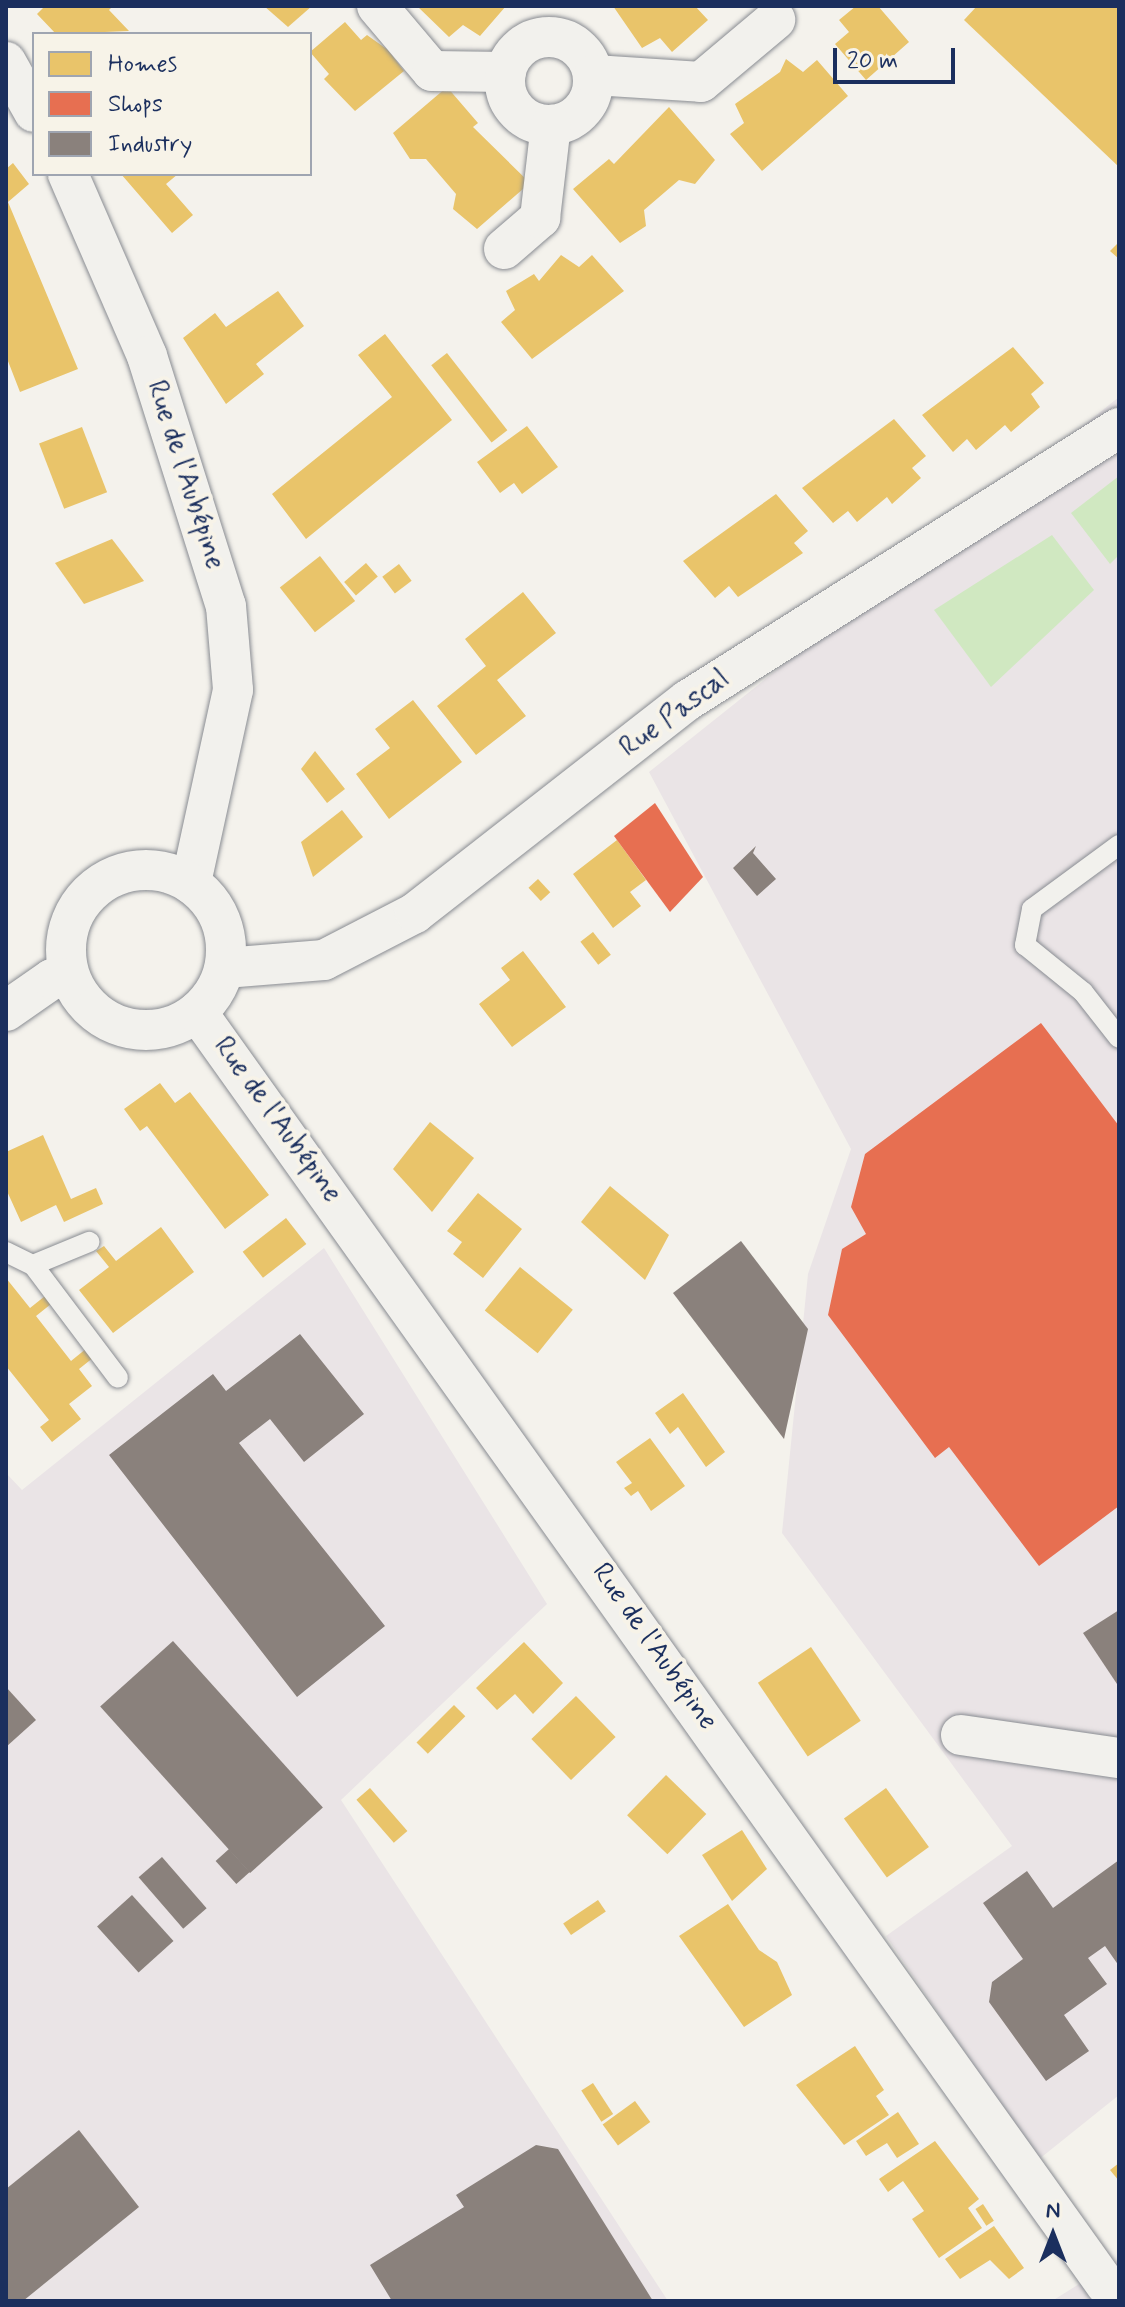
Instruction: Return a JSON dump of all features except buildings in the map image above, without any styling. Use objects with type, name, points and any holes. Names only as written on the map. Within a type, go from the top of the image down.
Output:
[{"type":"street","points":[[377,6],[432,71],[506,72]]},
{"type":"street","points":[[594,75],[701,82],[775,20]]},
{"type":"street","points":[[506,72],[532,40],[562,22],[583,51],[594,75],[588,104],[551,125]]},
{"type":"street","points":[[6,62],[32,108]]},
{"type":"street","points":[[506,72],[515,110],[551,125]]},
{"type":"street","points":[[504,249],[540,218],[551,125]]},
{"type":"street","name":"Rue de l'Aubépine","points":[[69,176],[147,356],[226,606],[233,690],[191,883]]},
{"type":"street","name":"Rue Pascal","points":[[225,968],[324,960],[415,913],[688,700],[1119,428]]},
{"type":"street","points":[[143,869],[191,883],[222,919],[225,968],[197,1012],[151,1030],[125,1028],[92,1009],[70,978],[68,928],[96,886],[143,869]]},
{"type":"street","points":[[6,1011],[52,979],[70,978]]},
{"type":"street","name":"Rue de l'Aubépine","points":[[197,1012],[1106,2285]]},
{"type":"street","points":[[961,1735],[1119,1758]]},
{"type":"lane","points":[[1119,845],[1032,909],[1025,945],[1083,992],[1119,1038]]},
{"type":"lane","points":[[33,1265],[89,1242]]},
{"type":"lane","points":[[6,1252],[33,1265],[118,1378]]},
{"type":"shaded area","points":[[1119,397],[1119,2095],[1038,2160],[886,1936],[1012,1846],[782,1533],[808,1274],[851,1149],[649,772]]},
{"type":"shaded area","points":[[324,1248],[547,1604],[341,1800],[668,2301],[6,2301],[6,1473],[22,1490]]},
{"type":"shaded area","points":[[1119,2259],[1119,2301],[1052,2301]]},
{"type":"green space","points":[[1119,476],[1119,555],[1110,564],[1071,513]]},
{"type":"green space","points":[[1052,535],[1094,590],[991,687],[934,610]]}]
